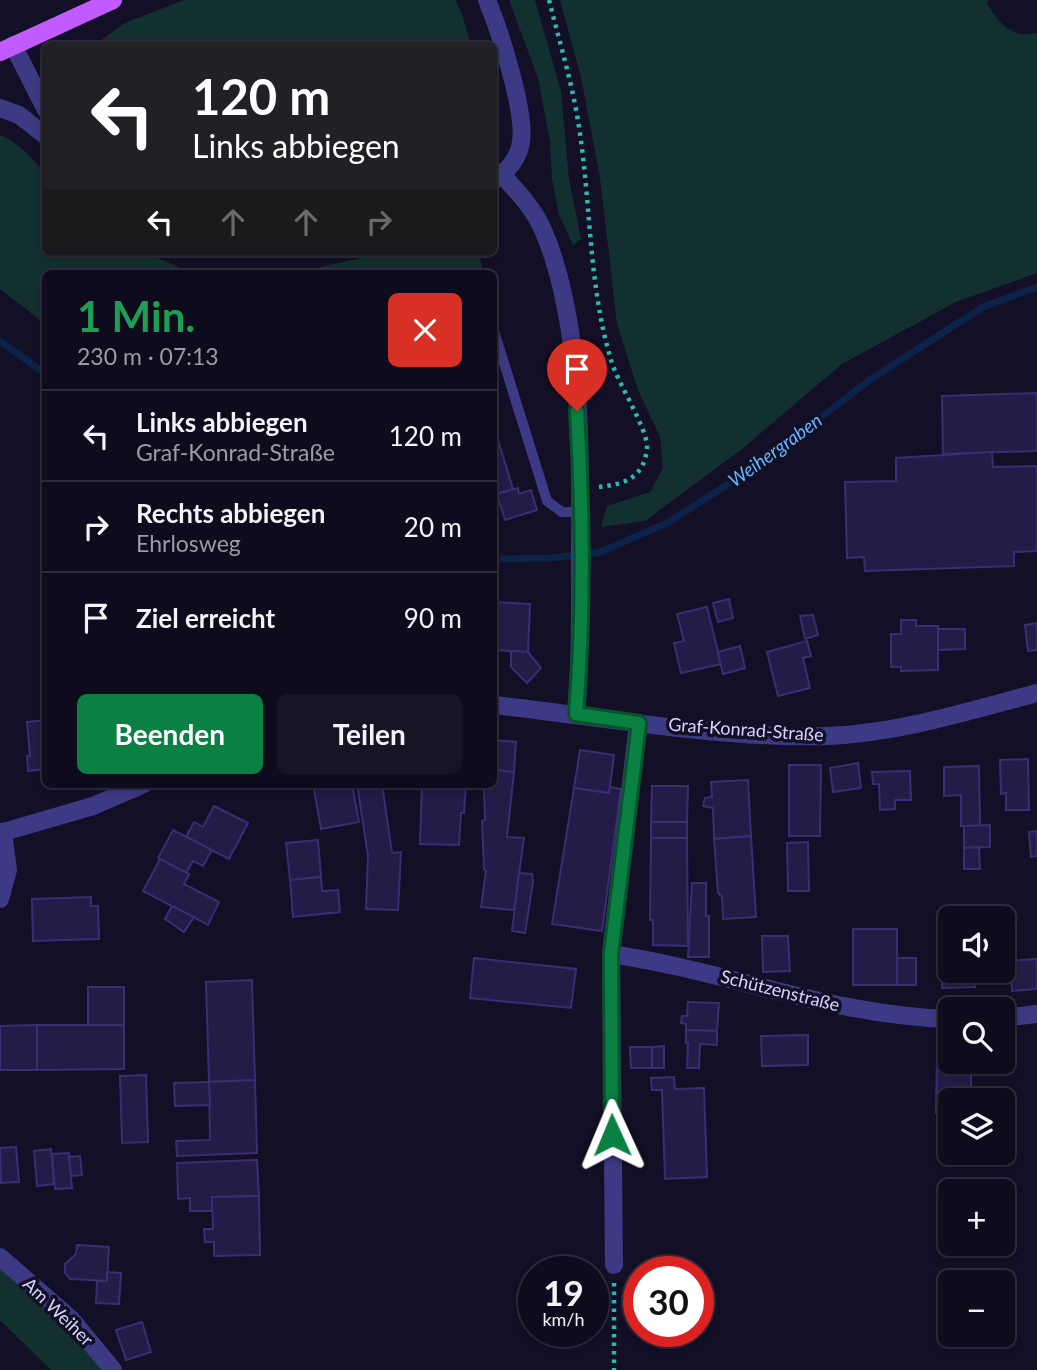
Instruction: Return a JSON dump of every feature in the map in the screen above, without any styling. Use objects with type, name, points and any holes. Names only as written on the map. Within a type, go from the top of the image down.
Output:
[{"type":"main road","points":[[6,48],[113,0]]},
{"type":"street","points":[[487,0],[517,98],[521,127],[521,142],[516,159],[498,177],[524,198],[542,229],[560,278],[575,385],[581,489],[576,714]]},
{"type":"street","points":[[6,48],[42,104]]},
{"type":"street","points":[[0,108],[19,115],[42,133]]},
{"type":"street","name":"Graf-Konrad-Straße","points":[[497,705],[639,723],[769,735],[829,736],[886,730],[1037,693]]},
{"type":"street","points":[[614,1265],[611,954],[639,723]]},
{"type":"street","points":[[0,899],[8,870],[1,833],[80,810],[134,788]]},
{"type":"street","name":"Schützenstraße","points":[[611,954],[659,961],[866,1012],[938,1019]]},
{"type":"street","points":[[1015,1017],[1037,1014]]},
{"type":"street","name":"Am Weiher","points":[[0,1257],[71,1319],[113,1370]]},
{"type":"lane","points":[[497,341],[547,501],[562,512],[581,512]]},
{"type":"path","points":[[548,0],[569,75],[580,133],[602,324],[611,362],[647,445],[644,464],[629,481],[581,489]]},
{"type":"path","points":[[614,1265],[614,1370]]},
{"type":"green space","points":[[184,0],[455,0],[470,42],[98,42],[125,23]]},
{"type":"green space","points":[[509,0],[535,0],[561,91],[569,179],[581,239],[573,245],[559,215],[552,179],[550,141],[538,78]]},
{"type":"green space","points":[[560,0],[988,0],[987,4],[1007,28],[1020,33],[1037,33],[1037,273],[956,302],[842,364],[742,449],[645,521],[601,527],[607,506],[650,492],[663,468],[660,437],[638,390],[617,324],[600,178],[581,77]]},
{"type":"green space","points":[[0,135],[19,146],[42,171],[42,256],[153,256],[185,270],[42,270],[42,322],[0,289]]},
{"type":"green space","points":[[369,256],[479,256],[483,270],[308,270]]},
{"type":"green space","points":[[0,1266],[77,1338],[104,1370],[51,1370],[0,1320]]},
{"type":"building","points":[[1037,393],[1037,451],[943,454],[942,396]]},
{"type":"building","points":[[497,443],[513,489],[497,494]]},
{"type":"building","points":[[992,452],[993,467],[1037,466],[1037,551],[1014,552],[1014,566],[865,571],[864,557],[847,558],[845,482],[896,481],[896,458]]},
{"type":"building","points":[[518,488],[519,494],[531,490],[537,510],[505,520],[497,494]]},
{"type":"building","points":[[729,599],[733,618],[718,622],[713,603]]},
{"type":"building","points":[[497,602],[530,604],[528,652],[497,650]]},
{"type":"building","points":[[707,607],[721,664],[681,673],[674,643],[684,641],[677,614]]},
{"type":"building","points":[[813,615],[818,635],[805,639],[800,616]]},
{"type":"building","points":[[901,620],[916,620],[916,626],[938,626],[938,670],[901,671],[901,667],[891,667],[891,634],[901,634]]},
{"type":"building","points":[[1037,623],[1037,650],[1028,651],[1025,625]]},
{"type":"building","points":[[938,629],[965,629],[965,649],[938,650]]},
{"type":"building","points":[[807,641],[811,656],[803,658],[810,688],[778,696],[767,652]]},
{"type":"building","points":[[740,646],[745,668],[723,674],[718,652]]},
{"type":"building","points":[[511,651],[528,652],[541,668],[527,683],[511,667]]},
{"type":"building","points":[[42,720],[42,769],[28,771],[27,756],[30,756],[27,722]]},
{"type":"building","points":[[497,740],[516,742],[514,772],[497,770]]},
{"type":"building","points":[[580,750],[614,755],[609,793],[574,788]]},
{"type":"building","points":[[1028,759],[1029,810],[1006,810],[1006,793],[1001,794],[1000,760]]},
{"type":"building","points":[[858,763],[861,788],[833,792],[830,768]]},
{"type":"building","points":[[789,765],[821,765],[820,836],[789,836]]},
{"type":"building","points":[[979,766],[980,826],[961,826],[961,795],[944,796],[944,767]]},
{"type":"building","points":[[497,770],[514,772],[507,837],[524,838],[514,910],[481,907],[486,871],[482,821],[485,820],[484,788],[497,788]]},
{"type":"building","points":[[910,771],[911,800],[895,800],[895,809],[880,810],[879,784],[873,784],[872,772]]},
{"type":"building","points":[[748,780],[751,836],[714,839],[713,808],[703,806],[705,798],[712,797],[711,782]]},
{"type":"building","points":[[652,786],[688,786],[687,822],[651,822]]},
{"type":"building","points":[[610,787],[621,789],[602,931],[552,924],[574,788],[609,793]]},
{"type":"building","points":[[314,788],[353,788],[359,822],[321,829]]},
{"type":"building","points":[[358,788],[383,788],[392,853],[401,852],[398,910],[366,909],[368,856]]},
{"type":"building","points":[[422,788],[466,788],[459,845],[420,844]]},
{"type":"building","points":[[214,806],[248,823],[229,859],[186,837],[194,822],[203,827]]},
{"type":"building","points":[[651,822],[687,822],[687,838],[651,838]]},
{"type":"building","points":[[990,825],[990,847],[964,848],[964,826]]},
{"type":"building","points":[[173,830],[212,850],[203,866],[193,861],[186,873],[158,858]]},
{"type":"building","points":[[1037,831],[1037,856],[1031,857],[1029,832]]},
{"type":"building","points":[[751,836],[756,917],[723,919],[714,839]]},
{"type":"building","points":[[651,838],[687,838],[688,946],[653,945],[653,920],[650,920]]},
{"type":"building","points":[[318,840],[321,877],[290,880],[286,843]]},
{"type":"building","points":[[808,842],[809,891],[788,891],[787,843]]},
{"type":"building","points":[[979,847],[980,869],[964,869],[964,848]]},
{"type":"building","points":[[160,859],[189,874],[184,884],[219,902],[208,925],[143,891]]},
{"type":"building","points":[[519,873],[532,874],[533,882],[525,933],[512,931]]},
{"type":"building","points":[[321,877],[322,891],[338,890],[340,912],[293,917],[290,880]]},
{"type":"building","points":[[692,883],[706,883],[709,957],[688,957]]},
{"type":"building","points":[[91,897],[91,906],[98,906],[99,939],[33,941],[32,899]]},
{"type":"building","points":[[172,906],[194,917],[184,932],[165,919]]},
{"type":"building","points":[[853,929],[897,929],[897,985],[853,985]]},
{"type":"building","points":[[762,936],[788,936],[790,971],[763,972]]},
{"type":"building","points":[[474,958],[576,969],[571,1008],[470,998]]},
{"type":"building","points":[[897,958],[916,958],[916,985],[897,985]]},
{"type":"building","points":[[1037,959],[1037,989],[1012,991],[1011,983],[1015,983],[1015,961]]},
{"type":"building","points":[[252,980],[255,1080],[209,1082],[206,982]]},
{"type":"building","points":[[942,983],[975,983],[975,987],[942,988]]},
{"type":"building","points":[[88,987],[124,987],[124,1025],[88,1025]]},
{"type":"building","points":[[688,1002],[719,1003],[717,1031],[686,1030],[686,1024],[681,1023],[682,1016],[687,1016]]},
{"type":"building","points":[[37,1025],[37,1070],[0,1070],[0,1026]]},
{"type":"building","points":[[37,1025],[124,1025],[124,1069],[37,1070]]},
{"type":"building","points":[[686,1030],[717,1031],[717,1045],[700,1044],[699,1068],[687,1068]]},
{"type":"building","points":[[808,1035],[808,1065],[762,1066],[761,1036]]},
{"type":"building","points":[[664,1046],[664,1068],[652,1068],[652,1047]]},
{"type":"building","points":[[630,1047],[652,1047],[652,1068],[631,1068]]},
{"type":"building","points":[[938,1054],[938,1074],[971,1074],[971,1088],[938,1088],[936,1113]]},
{"type":"building","points":[[146,1075],[148,1142],[122,1143],[120,1076]]},
{"type":"building","points":[[674,1077],[675,1089],[704,1088],[707,1177],[665,1179],[662,1090],[652,1090],[651,1078]]},
{"type":"building","points":[[255,1080],[257,1153],[177,1156],[176,1141],[210,1140],[209,1082]]},
{"type":"building","points":[[209,1082],[210,1105],[175,1106],[174,1083]]},
{"type":"building","points":[[16,1147],[19,1182],[1,1183],[0,1148]]},
{"type":"building","points":[[51,1149],[54,1184],[37,1186],[34,1151]]},
{"type":"building","points":[[69,1153],[72,1188],[55,1189],[52,1154]]},
{"type":"building","points":[[80,1156],[82,1175],[71,1176],[69,1157]]},
{"type":"building","points":[[257,1160],[259,1196],[212,1197],[213,1211],[190,1211],[190,1198],[178,1199],[177,1163]]},
{"type":"building","points":[[259,1196],[260,1255],[214,1256],[214,1242],[205,1242],[204,1229],[213,1229],[212,1197]]},
{"type":"building","points":[[77,1245],[109,1247],[107,1281],[70,1279],[65,1273],[65,1264],[76,1254]]},
{"type":"building","points":[[107,1272],[121,1273],[119,1304],[96,1303],[97,1281],[107,1281]]},
{"type":"building","points":[[142,1322],[151,1352],[126,1360],[116,1330]]},
{"type":"waterway","name":"Weihergraben","points":[[497,559],[550,558],[598,553],[667,523],[760,464],[871,379],[983,307],[1037,287]]},
{"type":"waterway","name":"Weihergraben","points":[[0,341],[42,371]]},
{"type":"route","points":[[577,411],[581,489],[579,681],[576,714],[639,723],[611,954],[612,1135]]}]
